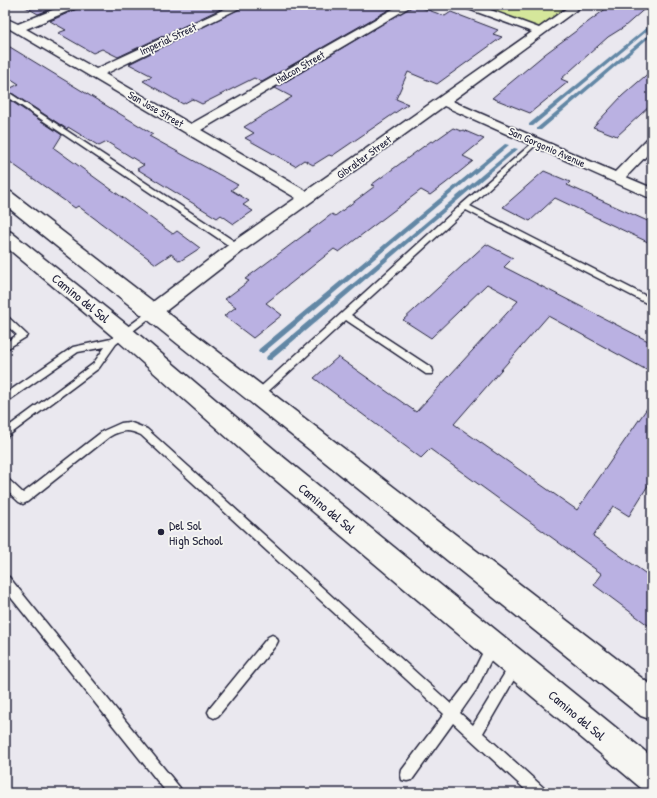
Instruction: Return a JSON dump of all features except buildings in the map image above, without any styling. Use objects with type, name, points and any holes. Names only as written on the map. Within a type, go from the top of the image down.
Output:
[{"type":"street","points":[[18,28],[74,5]]},
{"type":"street","name":"Imperial Street","points":[[96,74],[241,5]]},
{"type":"street","name":"Halcon Street","points":[[191,130],[408,5]]},
{"type":"street","points":[[467,5],[541,32]]},
{"type":"street","name":"Gibralter Street","points":[[152,312],[237,247],[578,5]]},
{"type":"street","name":"San Jose Street","points":[[5,21],[307,198]]},
{"type":"street","name":"San Gorgonio Avenue","points":[[442,101],[652,194]]},
{"type":"street","points":[[617,178],[652,142]]},
{"type":"street","points":[[5,196],[652,705]]},
{"type":"street","name":"Camino del Sol","points":[[5,236],[119,338],[274,464],[652,778]]},
{"type":"lane","points":[[5,92],[237,247]]},
{"type":"lane","points":[[258,395],[536,142]]},
{"type":"lane","points":[[464,206],[652,303]]},
{"type":"lane","points":[[5,434],[96,366],[119,338],[152,312]]},
{"type":"lane","points":[[345,315],[429,371]]},
{"type":"lane","points":[[5,319],[22,335],[5,347]]},
{"type":"lane","points":[[5,399],[76,349],[119,338]]},
{"type":"lane","points":[[5,482],[23,499],[106,434],[119,427],[133,426],[144,432],[539,793]]},
{"type":"lane","points":[[5,581],[175,793]]},
{"type":"lane","points":[[214,712],[272,641]]},
{"type":"lane","points":[[407,775],[472,686],[493,645]]},
{"type":"lane","points":[[475,734],[517,665]]},
{"type":"green space","points":[[467,5],[578,5],[541,32]]},
{"type":"waterway","points":[[531,125],[652,25]]},
{"type":"waterway","points":[[539,129],[652,33]]},
{"type":"waterway","points":[[261,351],[507,145]]},
{"type":"waterway","points":[[269,358],[516,149]]},
{"type":"place","name":"Del Sol High School","points":[[161,532]]}]
